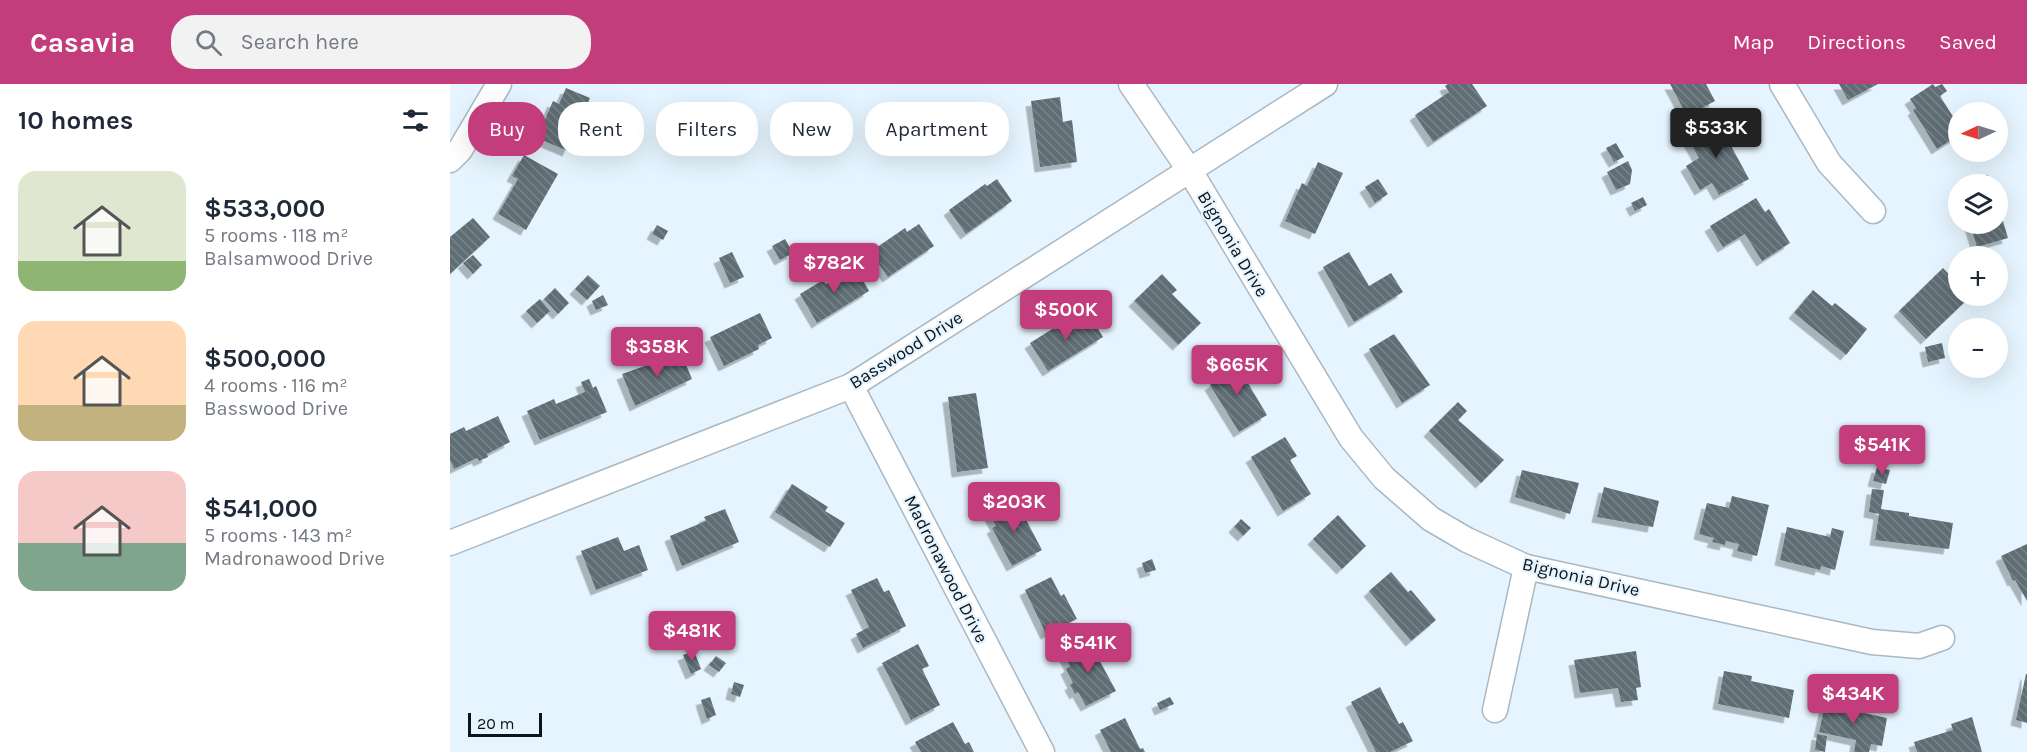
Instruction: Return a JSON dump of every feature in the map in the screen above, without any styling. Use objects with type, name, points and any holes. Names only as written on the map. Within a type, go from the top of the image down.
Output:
[{"type":"street","points":[[450,160],[460,150],[499,84]]},
{"type":"street","name":"Bignonia Drive","points":[[1131,84],[1190,171],[1351,438],[1384,478],[1431,519],[1467,540],[1526,567],[1872,642],[1919,646],[1942,638]]},
{"type":"street","name":"Basswood Drive","points":[[450,543],[851,386],[1326,84]]},
{"type":"street","points":[[1782,84],[1829,163],[1873,211]]},
{"type":"street","name":"Madronawood Drive","points":[[851,386],[1042,752]]},
{"type":"street","points":[[1495,710],[1526,567]]},
{"type":"building","points":[[1472,84],[1487,106],[1433,142],[1415,115],[1449,92],[1445,86]]},
{"type":"building","points":[[1670,84],[1706,84],[1715,101],[1687,116]]},
{"type":"building","points":[[1839,84],[1878,84],[1848,100]]},
{"type":"building","points":[[1933,84],[1935,87],[1942,84],[1947,91],[1940,96],[1948,109],[1948,142],[1937,149],[1913,110],[1916,108],[1910,99]]},
{"type":"building","points":[[566,88],[590,98],[588,102],[560,102]]},
{"type":"building","points":[[1060,97],[1063,122],[1072,120],[1077,162],[1040,167],[1031,101]]},
{"type":"building","points":[[553,101],[558,104],[558,147],[546,142],[546,117]]},
{"type":"building","points":[[1724,118],[1737,141],[1730,144],[1749,179],[1719,195],[1712,183],[1700,190],[1686,166],[1699,158],[1688,139]]},
{"type":"building","points":[[1616,143],[1624,157],[1614,162],[1606,148]]},
{"type":"building","points":[[523,156],[558,174],[526,230],[498,214],[518,179],[512,176]]},
{"type":"building","points":[[1628,161],[1632,170],[1630,184],[1616,190],[1607,172]]},
{"type":"building","points":[[1318,162],[1343,173],[1315,234],[1285,221],[1302,183],[1307,186]]},
{"type":"building","points":[[997,179],[1012,201],[966,234],[949,210],[985,184],[987,186]]},
{"type":"building","points":[[1378,179],[1388,194],[1375,203],[1365,187]]},
{"type":"building","points":[[1643,197],[1647,205],[1635,211],[1631,203]]},
{"type":"building","points":[[1756,198],[1765,212],[1769,209],[1790,243],[1762,261],[1745,234],[1723,247],[1710,226]]},
{"type":"building","points":[[473,218],[490,237],[450,274],[450,237]]},
{"type":"building","points":[[919,224],[934,246],[888,277],[870,252],[905,228],[907,232]]},
{"type":"building","points":[[657,225],[668,231],[663,240],[652,234]]},
{"type":"building","points":[[1973,234],[2007,234],[2008,238],[1977,246]]},
{"type":"building","points":[[785,239],[793,253],[780,260],[772,246]]},
{"type":"building","points":[[732,252],[744,277],[730,283],[719,258]]},
{"type":"building","points":[[1349,252],[1369,286],[1391,273],[1403,292],[1354,322],[1323,267]]},
{"type":"building","points":[[473,255],[482,265],[473,274],[463,263]]},
{"type":"building","points":[[855,266],[869,291],[817,323],[800,294],[823,280],[826,284]]},
{"type":"building","points":[[1943,268],[1948,273],[1948,306],[1961,306],[1926,339],[1899,311]]},
{"type":"building","points":[[1162,274],[1177,290],[1172,294],[1201,323],[1178,345],[1134,301]]},
{"type":"building","points":[[588,275],[600,286],[587,300],[575,289]]},
{"type":"building","points":[[555,288],[569,303],[558,314],[544,299]]},
{"type":"building","points":[[1813,290],[1832,306],[1835,303],[1867,329],[1846,355],[1794,313]]},
{"type":"building","points":[[603,295],[608,305],[596,310],[592,301]]},
{"type":"building","points":[[540,299],[550,311],[537,323],[526,311]]},
{"type":"building","points":[[760,313],[772,338],[758,345],[759,349],[724,366],[710,337]]},
{"type":"building","points":[[1088,313],[1103,337],[1048,371],[1030,343],[1065,321],[1067,325]]},
{"type":"building","points":[[1394,334],[1430,385],[1402,403],[1369,349]]},
{"type":"building","points":[[1942,343],[1945,358],[1928,362],[1925,347]]},
{"type":"building","points":[[681,353],[692,379],[635,406],[622,374]]},
{"type":"building","points":[[1238,354],[1243,362],[1232,369],[1240,383],[1246,380],[1267,415],[1239,432],[1210,385],[1222,377],[1216,367]]},
{"type":"building","points":[[589,379],[593,388],[596,386],[607,412],[540,440],[527,411],[554,399],[556,404],[585,392],[581,382]]},
{"type":"building","points":[[976,393],[988,468],[957,472],[948,397]]},
{"type":"building","points":[[1458,402],[1467,411],[1458,420],[1504,460],[1481,483],[1429,431]]},
{"type":"building","points":[[498,416],[510,442],[487,454],[488,457],[479,461],[477,458],[454,469],[450,460],[450,434],[464,427],[466,431]]},
{"type":"building","points":[[1285,437],[1297,456],[1290,460],[1311,494],[1283,511],[1251,457]]},
{"type":"building","points":[[1877,467],[1890,470],[1886,484],[1873,481]]},
{"type":"building","points":[[1522,470],[1579,483],[1570,514],[1515,497]]},
{"type":"building","points":[[792,484],[828,507],[825,511],[845,523],[830,547],[775,512]]},
{"type":"building","points":[[1604,487],[1659,501],[1653,527],[1597,517]]},
{"type":"building","points":[[1872,489],[1884,490],[1881,509],[1953,523],[1949,549],[1875,540],[1879,514],[1869,512]]},
{"type":"building","points":[[1732,496],[1769,505],[1757,556],[1737,551],[1739,544],[1726,541],[1725,545],[1712,542],[1714,538],[1699,534],[1707,503],[1729,508]]},
{"type":"building","points":[[1015,499],[1042,550],[1012,566],[992,528],[996,526],[989,513]]},
{"type":"building","points":[[725,509],[739,542],[682,566],[670,536],[706,521],[704,517]]},
{"type":"building","points":[[1338,515],[1366,546],[1342,569],[1313,539]]},
{"type":"building","points":[[1241,519],[1251,528],[1243,536],[1234,527]]},
{"type":"building","points":[[1787,527],[1830,537],[1832,528],[1844,531],[1835,570],[1821,566],[1820,570],[1780,560]]},
{"type":"building","points":[[618,537],[624,551],[639,545],[648,570],[596,590],[581,551]]},
{"type":"building","points":[[2027,544],[2027,601],[2015,580],[2013,581],[2001,556]]},
{"type":"building","points":[[1152,559],[1156,570],[1145,573],[1142,563]]},
{"type":"building","points":[[1391,572],[1408,592],[1411,590],[1436,620],[1411,641],[1369,591]]},
{"type":"building","points":[[1051,577],[1061,596],[1064,594],[1077,619],[1046,634],[1025,590]]},
{"type":"building","points":[[877,578],[884,592],[889,590],[906,626],[863,648],[856,634],[869,627],[851,590]]},
{"type":"building","points":[[1088,639],[1116,691],[1086,706],[1078,692],[1075,694],[1070,685],[1073,683],[1066,669],[1070,666],[1063,652]]},
{"type":"building","points":[[918,644],[929,666],[922,669],[940,705],[911,720],[882,663]]},
{"type":"building","points":[[694,651],[701,669],[691,674],[683,655]]},
{"type":"building","points":[[1636,651],[1641,687],[1636,688],[1638,700],[1621,702],[1618,688],[1580,693],[1574,660]]},
{"type":"building","points":[[716,656],[726,663],[719,672],[709,665]]},
{"type":"building","points":[[1724,671],[1752,676],[1751,681],[1794,690],[1789,718],[1718,704]]},
{"type":"building","points":[[2027,674],[2027,723],[2016,720]]},
{"type":"building","points":[[734,682],[744,685],[740,697],[731,694]]},
{"type":"building","points":[[1380,687],[1399,724],[1403,722],[1413,741],[1390,752],[1376,752],[1351,702]]},
{"type":"building","points":[[710,697],[716,715],[707,719],[701,700]]},
{"type":"building","points":[[1170,697],[1174,704],[1160,710],[1157,703]]},
{"type":"building","points":[[1826,700],[1856,706],[1855,711],[1887,718],[1882,746],[1871,744],[1869,752],[1854,752],[1856,740],[1819,732]]},
{"type":"building","points":[[1972,717],[1982,752],[1917,752],[1914,742],[1953,730],[1951,724]]},
{"type":"building","points":[[1125,718],[1140,749],[1143,748],[1145,752],[1111,752],[1100,730]]},
{"type":"building","points":[[953,722],[965,744],[969,742],[974,752],[921,752],[915,742]]},
{"type":"building","points":[[1817,734],[1827,736],[1825,752],[1815,750]]}]
